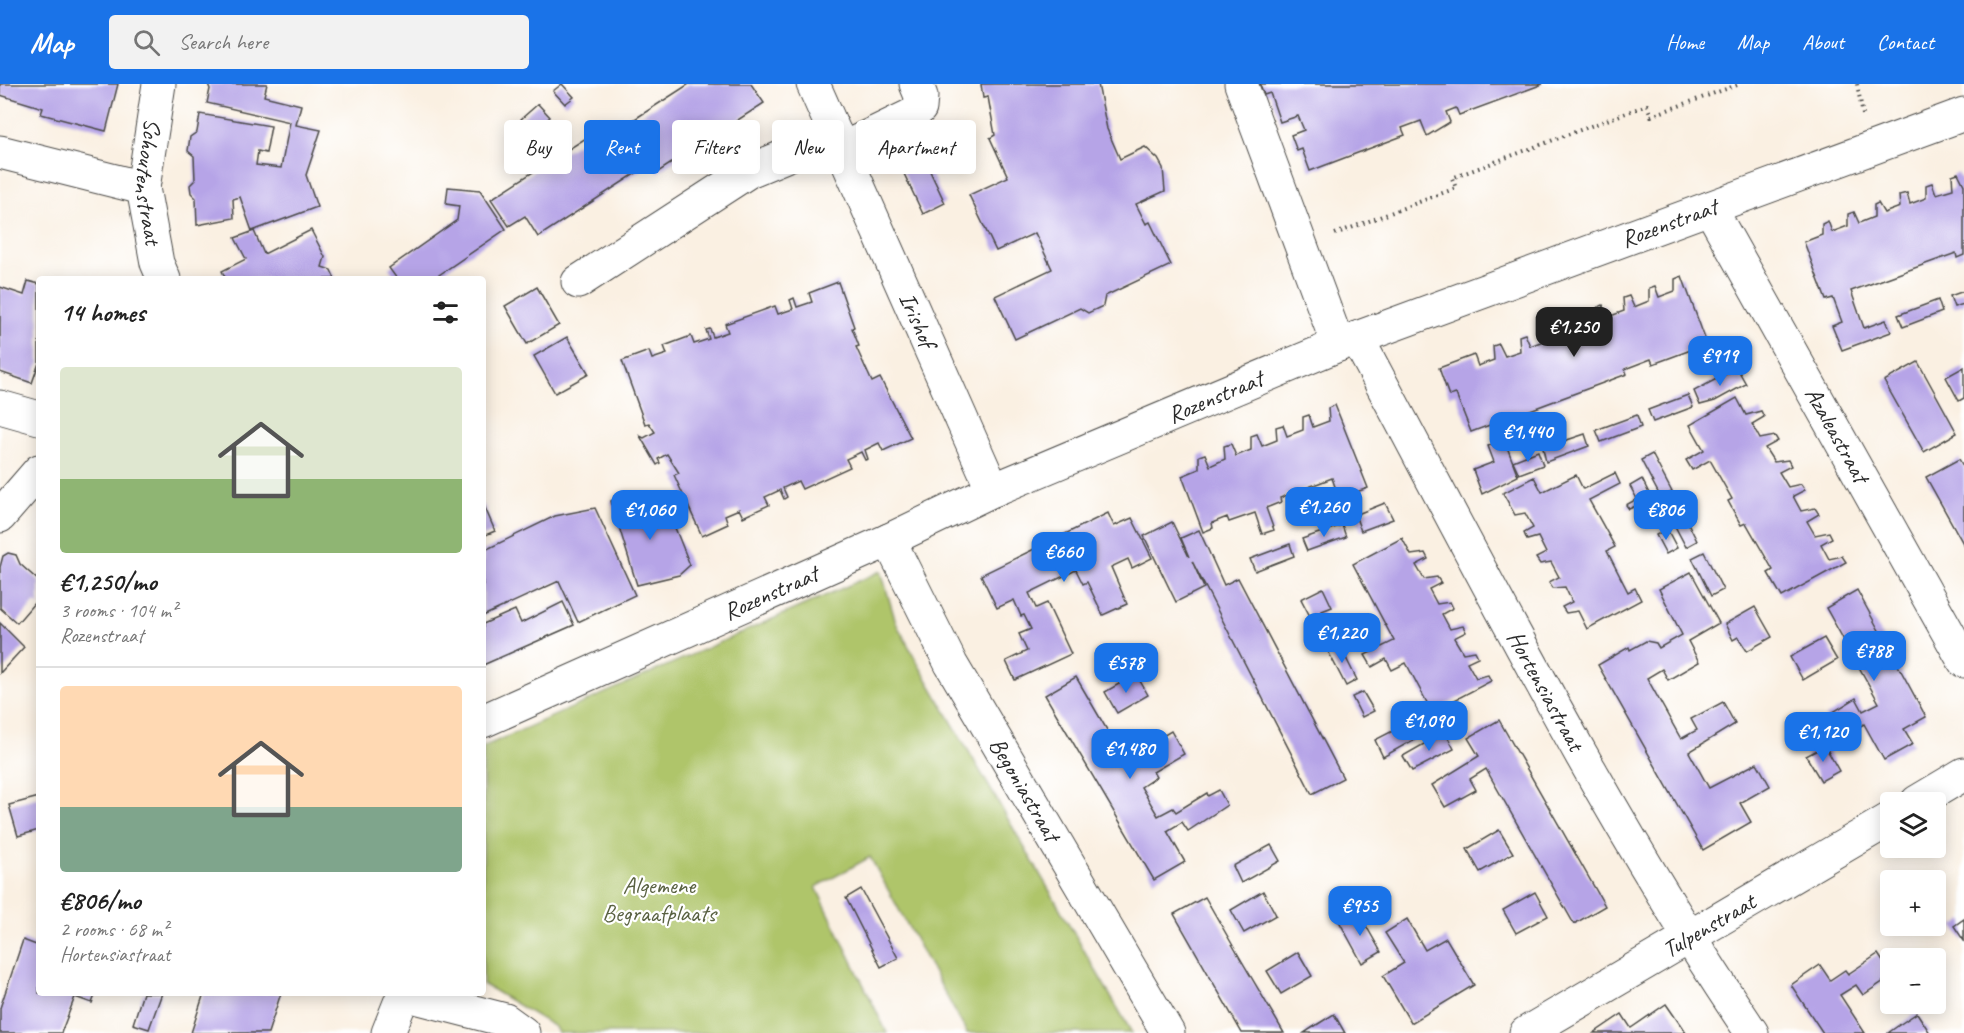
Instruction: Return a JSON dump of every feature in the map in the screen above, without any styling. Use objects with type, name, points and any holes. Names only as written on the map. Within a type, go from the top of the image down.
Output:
[{"type":"street","name":"Schoutenstraat","points":[[159,84],[143,188],[157,263],[163,276]]},
{"type":"street","name":"Irishof","points":[[813,84],[829,120]]},
{"type":"street","points":[[844,140],[912,115],[920,108],[921,96],[916,84]]},
{"type":"street","points":[[1241,84],[1301,247],[1347,342]]},
{"type":"street","name":"Rozenstraat","points":[[486,720],[889,540],[993,490],[1347,342],[1964,114]]},
{"type":"street","points":[[0,152],[143,188]]},
{"type":"street","name":"Irishof","points":[[844,153],[993,490]]},
{"type":"street","points":[[578,282],[749,171],[772,164]]},
{"type":"street","name":"Azaleastraat","points":[[1710,208],[1964,661]]},
{"type":"street","name":"Hortensiastraat","points":[[1347,342],[1688,939],[1752,1033]]},
{"type":"street","points":[[0,407],[36,417]]},
{"type":"street","points":[[0,516],[36,474]]},
{"type":"street","name":"Begoniastraat","points":[[889,540],[951,664],[1168,1033]]},
{"type":"street","points":[[1934,792],[1964,774]]},
{"type":"street","name":"Tulpenstraat","points":[[1526,1033],[1880,825]]},
{"type":"street","points":[[388,1033],[403,996]]},
{"type":"street","points":[[415,996],[505,1020],[522,1033]]},
{"type":"path","points":[[1301,247],[1456,188],[1452,178],[1647,105],[1651,116],[1740,84]]},
{"type":"green space","name":"Algemene Begraafplaats","points":[[881,571],[896,623],[1132,1033],[967,1033],[870,857],[816,887],[887,1033],[558,1033],[555,1027],[486,986],[486,746]]},
{"type":"building","points":[[0,84],[118,84],[106,131],[41,114],[43,108],[0,95]]},
{"type":"building","points":[[208,84],[267,84],[264,96],[301,105],[296,125],[321,130],[306,175],[317,207],[252,231],[240,197],[233,199],[234,218],[197,225],[196,198],[191,193],[190,185],[195,180],[194,156],[188,151],[190,137],[197,132],[200,114],[271,126],[266,153],[258,151],[256,165],[281,168],[290,122],[207,103],[210,89]]},
{"type":"building","points":[[562,84],[574,97],[565,104],[553,91]]},
{"type":"building","points":[[689,84],[751,84],[764,103],[738,120],[672,120],[672,163],[660,171],[660,120],[633,120]]},
{"type":"building","points":[[981,84],[1098,84],[1107,129],[1120,159],[1145,147],[1158,159],[1163,168],[1165,191],[1136,204],[1146,224],[1150,222],[1171,265],[1105,296],[1103,306],[1088,313],[1080,308],[1015,339],[995,296],[1052,269],[1035,233],[996,251],[969,195],[1008,177],[990,138],[995,135],[988,97],[983,98]]},
{"type":"building","points":[[1260,84],[1543,84],[1459,115],[1456,108],[1446,112],[1450,122],[1427,136],[1421,121],[1402,128],[1405,135],[1310,171],[1302,149],[1297,151],[1291,135],[1304,130],[1298,116],[1280,122],[1270,93],[1264,95]]},
{"type":"building","points":[[538,104],[550,117],[547,120],[521,119]]},
{"type":"building","points":[[584,139],[584,174],[635,174],[538,237],[525,216],[509,226],[491,199],[530,174],[572,174],[572,147]]},
{"type":"building","points":[[1958,173],[1964,185],[1964,255],[1957,258],[1956,253],[1851,291],[1864,328],[1886,320],[1891,332],[1842,350],[1832,326],[1842,322],[1833,298],[1826,300],[1804,242],[1822,235],[1822,224],[1828,221],[1832,232],[1848,226],[1848,214],[1854,212],[1859,223],[1874,217],[1874,205],[1878,203],[1884,213],[1900,207],[1899,195],[1907,193],[1910,204],[1926,198],[1926,185],[1932,183],[1936,194],[1953,189],[1952,175]]},
{"type":"building","points":[[904,174],[931,174],[945,203],[923,214]]},
{"type":"building","points":[[448,187],[480,190],[506,229],[437,276],[395,276],[389,268],[457,220],[459,206],[446,204]]},
{"type":"building","points":[[311,230],[325,257],[322,267],[331,270],[334,276],[224,276],[222,271],[246,259],[235,238],[254,231],[264,254]]},
{"type":"building","points":[[1682,276],[1707,344],[1653,364],[1651,359],[1625,369],[1627,374],[1471,432],[1456,394],[1449,396],[1439,368],[1474,355],[1478,366],[1494,360],[1493,346],[1499,344],[1505,356],[1520,351],[1519,336],[1525,334],[1530,346],[1546,340],[1545,326],[1551,324],[1556,337],[1571,331],[1571,317],[1578,315],[1582,327],[1597,321],[1597,308],[1603,305],[1608,317],[1624,311],[1623,298],[1629,296],[1634,307],[1649,301],[1649,288],[1655,286],[1659,297],[1675,291],[1675,279]]},
{"type":"building","points":[[28,281],[36,283],[36,372],[32,383],[0,372],[0,287],[24,295]]},
{"type":"building","points":[[838,282],[854,327],[852,328],[859,346],[856,347],[872,382],[880,378],[911,438],[883,451],[879,443],[865,450],[868,459],[865,460],[861,452],[846,459],[850,467],[802,489],[798,481],[783,488],[787,497],[784,499],[780,490],[765,497],[769,505],[743,517],[739,509],[725,515],[728,524],[702,536],[674,475],[679,473],[667,454],[658,459],[660,463],[657,465],[640,436],[644,438],[655,432],[649,423],[645,424],[622,361],[649,351],[652,359],[667,354],[664,346],[691,336],[694,344],[709,339],[706,330],[710,329],[713,337],[728,332],[725,324],[775,306],[778,314],[793,309],[790,300],[794,298],[797,307],[812,302],[809,293]]},
{"type":"building","points":[[537,287],[559,325],[527,344],[505,306]]},
{"type":"building","points":[[1964,291],[1964,304],[1954,307],[1950,296]]},
{"type":"building","points":[[1938,300],[1942,312],[1903,327],[1898,315]]},
{"type":"building","points":[[567,337],[589,374],[555,393],[534,356]]},
{"type":"building","points":[[1918,362],[1957,433],[1924,452],[1884,381]]},
{"type":"building","points":[[1964,367],[1964,398],[1959,401],[1946,377]]},
{"type":"building","points":[[1737,368],[1746,384],[1715,401],[1700,405],[1694,391]]},
{"type":"building","points":[[1688,395],[1693,407],[1653,422],[1648,410]]},
{"type":"building","points":[[1737,398],[1746,415],[1761,411],[1764,417],[1752,424],[1760,439],[1775,436],[1778,441],[1765,448],[1774,462],[1788,460],[1791,466],[1779,472],[1788,487],[1801,484],[1805,490],[1793,496],[1801,511],[1815,508],[1819,514],[1807,521],[1815,535],[1829,532],[1832,538],[1821,544],[1829,559],[1842,556],[1846,562],[1782,597],[1768,573],[1773,570],[1746,523],[1741,525],[1728,501],[1732,499],[1710,460],[1692,470],[1686,460],[1704,450],[1690,425]]},
{"type":"building","points":[[1335,405],[1368,488],[1339,498],[1332,478],[1280,498],[1281,502],[1266,508],[1274,530],[1262,534],[1255,513],[1229,522],[1227,517],[1212,523],[1213,528],[1203,532],[1182,476],[1199,469],[1199,456],[1205,454],[1210,466],[1225,459],[1224,446],[1231,444],[1236,456],[1251,450],[1251,436],[1257,434],[1262,446],[1277,440],[1276,427],[1283,425],[1287,436],[1303,430],[1303,417],[1309,415],[1313,427],[1329,421],[1328,408]]},
{"type":"building","points":[[1637,415],[1641,427],[1601,442],[1596,430]]},
{"type":"building","points":[[1560,431],[1564,441],[1585,434],[1589,446],[1546,462],[1541,439]]},
{"type":"building","points":[[1504,439],[1518,476],[1482,494],[1473,470],[1494,462],[1488,446]]},
{"type":"building","points":[[1538,451],[1543,465],[1519,474],[1513,461]]},
{"type":"building","points":[[1652,454],[1672,492],[1661,498],[1641,460]]},
{"type":"building","points":[[1959,459],[1964,468],[1964,545],[1926,477]]},
{"type":"building","points":[[1615,473],[1620,484],[1589,500],[1615,547],[1607,551],[1628,592],[1635,588],[1641,600],[1587,629],[1578,611],[1566,613],[1562,607],[1572,602],[1565,587],[1553,588],[1549,582],[1559,577],[1551,562],[1540,564],[1536,558],[1546,553],[1538,537],[1527,540],[1524,533],[1533,528],[1525,513],[1515,515],[1503,493],[1534,477],[1542,492],[1576,475],[1583,489]]},
{"type":"building","points":[[1642,479],[1661,518],[1650,524],[1640,504],[1629,509],[1626,505],[1637,499],[1630,486]]},
{"type":"building","points":[[633,494],[638,508],[665,503],[690,565],[679,575],[637,585],[611,501]]},
{"type":"building","points":[[1385,503],[1393,519],[1361,531],[1355,515]]},
{"type":"building","points":[[1678,503],[1697,541],[1686,547],[1666,509]]},
{"type":"building","points":[[595,508],[635,595],[578,622],[559,581],[486,615],[486,550],[555,516]]},
{"type":"building","points":[[486,510],[495,531],[486,535]]},
{"type":"building","points":[[1108,513],[1114,526],[1132,518],[1152,558],[1132,568],[1128,559],[1111,567],[1127,604],[1103,615],[1087,582],[1083,584],[1076,570],[1029,593],[1036,608],[1047,603],[1071,654],[1015,680],[1006,661],[1027,651],[1019,634],[1031,629],[1024,615],[1021,616],[1014,600],[997,608],[981,575]]},
{"type":"building","points":[[1172,522],[1189,557],[1181,538],[1199,530],[1224,585],[1238,578],[1343,778],[1312,794],[1192,561],[1204,588],[1176,602],[1144,536]]},
{"type":"building","points":[[1342,525],[1346,537],[1307,551],[1302,539]]},
{"type":"building","points":[[1667,529],[1677,548],[1666,554],[1656,535]]},
{"type":"building","points":[[1402,538],[1411,555],[1425,553],[1428,559],[1416,565],[1424,579],[1437,577],[1441,583],[1429,589],[1437,604],[1450,602],[1453,608],[1442,614],[1450,629],[1463,626],[1466,632],[1454,638],[1463,653],[1475,651],[1478,657],[1467,662],[1476,678],[1488,675],[1491,681],[1432,712],[1406,663],[1392,670],[1386,659],[1372,667],[1365,655],[1394,641],[1353,564]]},
{"type":"building","points":[[1290,544],[1294,556],[1255,571],[1250,559]]},
{"type":"building","points":[[1704,552],[1723,590],[1711,596],[1692,558]]},
{"type":"building","points":[[8,553],[16,555],[20,564],[36,578],[36,603],[17,623],[0,608],[0,567],[3,556]]},
{"type":"building","points":[[1691,572],[1719,623],[1688,641],[1699,662],[1668,680],[1662,669],[1647,678],[1681,739],[1697,730],[1691,719],[1723,702],[1735,724],[1689,752],[1709,788],[1757,763],[1770,786],[1740,803],[1751,822],[1703,850],[1598,665],[1629,647],[1630,650],[1646,641],[1656,643],[1659,648],[1682,635],[1659,589]]},
{"type":"building","points":[[1323,588],[1332,607],[1322,611],[1332,631],[1321,637],[1301,599]]},
{"type":"building","points":[[1857,590],[1926,717],[1904,729],[1913,744],[1884,760],[1864,724],[1837,739],[1825,717],[1856,698],[1863,711],[1879,703],[1826,608]]},
{"type":"building","points":[[563,602],[574,625],[486,664],[486,623],[515,610],[521,623]]},
{"type":"building","points":[[1755,607],[1772,637],[1747,651],[1738,637],[1733,640],[1725,624]]},
{"type":"building","points":[[0,623],[24,647],[0,673]]},
{"type":"building","points":[[1824,638],[1837,660],[1803,680],[1790,657]]},
{"type":"building","points":[[1338,642],[1357,680],[1346,686],[1327,649]]},
{"type":"building","points":[[1136,674],[1148,695],[1117,713],[1105,692]]},
{"type":"building","points":[[1076,677],[1124,759],[1171,731],[1184,754],[1153,772],[1156,777],[1141,787],[1158,816],[1173,808],[1176,812],[1207,793],[1208,796],[1219,790],[1227,805],[1188,831],[1182,822],[1167,831],[1185,862],[1154,880],[1045,695]]},
{"type":"building","points":[[1363,692],[1374,711],[1362,717],[1352,697]]},
{"type":"building","points":[[1416,719],[1424,734],[1383,757],[1375,740]]},
{"type":"building","points":[[1499,720],[1605,906],[1574,924],[1486,769],[1470,779],[1476,790],[1445,807],[1432,785],[1479,756],[1468,738]]},
{"type":"building","points":[[1445,732],[1454,749],[1412,771],[1403,756]]},
{"type":"building","points":[[1825,746],[1839,771],[1821,781],[1806,756]]},
{"type":"building","points":[[36,798],[36,831],[18,836],[9,805]]},
{"type":"building","points":[[1499,830],[1513,853],[1480,872],[1467,849]]},
{"type":"building","points":[[1271,845],[1280,861],[1241,883],[1233,866]]},
{"type":"building","points":[[861,889],[898,958],[881,967],[846,898]]},
{"type":"building","points":[[1263,891],[1276,915],[1244,933],[1231,910]]},
{"type":"building","points":[[1535,892],[1548,916],[1516,933],[1503,910]]},
{"type":"building","points":[[1205,897],[1284,1033],[1242,1033],[1174,914]]},
{"type":"building","points":[[1357,910],[1381,952],[1362,963],[1339,921]]},
{"type":"building","points":[[1407,919],[1425,950],[1446,938],[1474,985],[1411,1023],[1383,976],[1404,963],[1385,933]]},
{"type":"building","points":[[1964,919],[1964,941],[1954,926]]},
{"type":"building","points":[[23,940],[36,945],[36,996],[95,996],[92,1003],[75,997],[61,1033],[0,1033],[0,1008]]},
{"type":"building","points":[[1298,952],[1312,976],[1281,994],[1267,971]]},
{"type":"building","points":[[1878,954],[1880,957],[1880,984],[1863,995],[1856,985],[1840,995],[1865,1033],[1823,1033],[1791,985],[1820,965],[1830,980],[1845,970],[1848,974]]},
{"type":"building","points":[[142,996],[161,996],[149,1029],[133,1024]]},
{"type":"building","points":[[203,996],[280,996],[268,1033],[191,1033]]},
{"type":"building","points":[[1666,1004],[1686,1033],[1594,1033],[1622,1014],[1631,1028]]},
{"type":"building","points":[[1334,1014],[1345,1033],[1304,1033],[1318,1024]]},
{"type":"building","points":[[1918,1014],[1930,1033],[1888,1033]]}]
